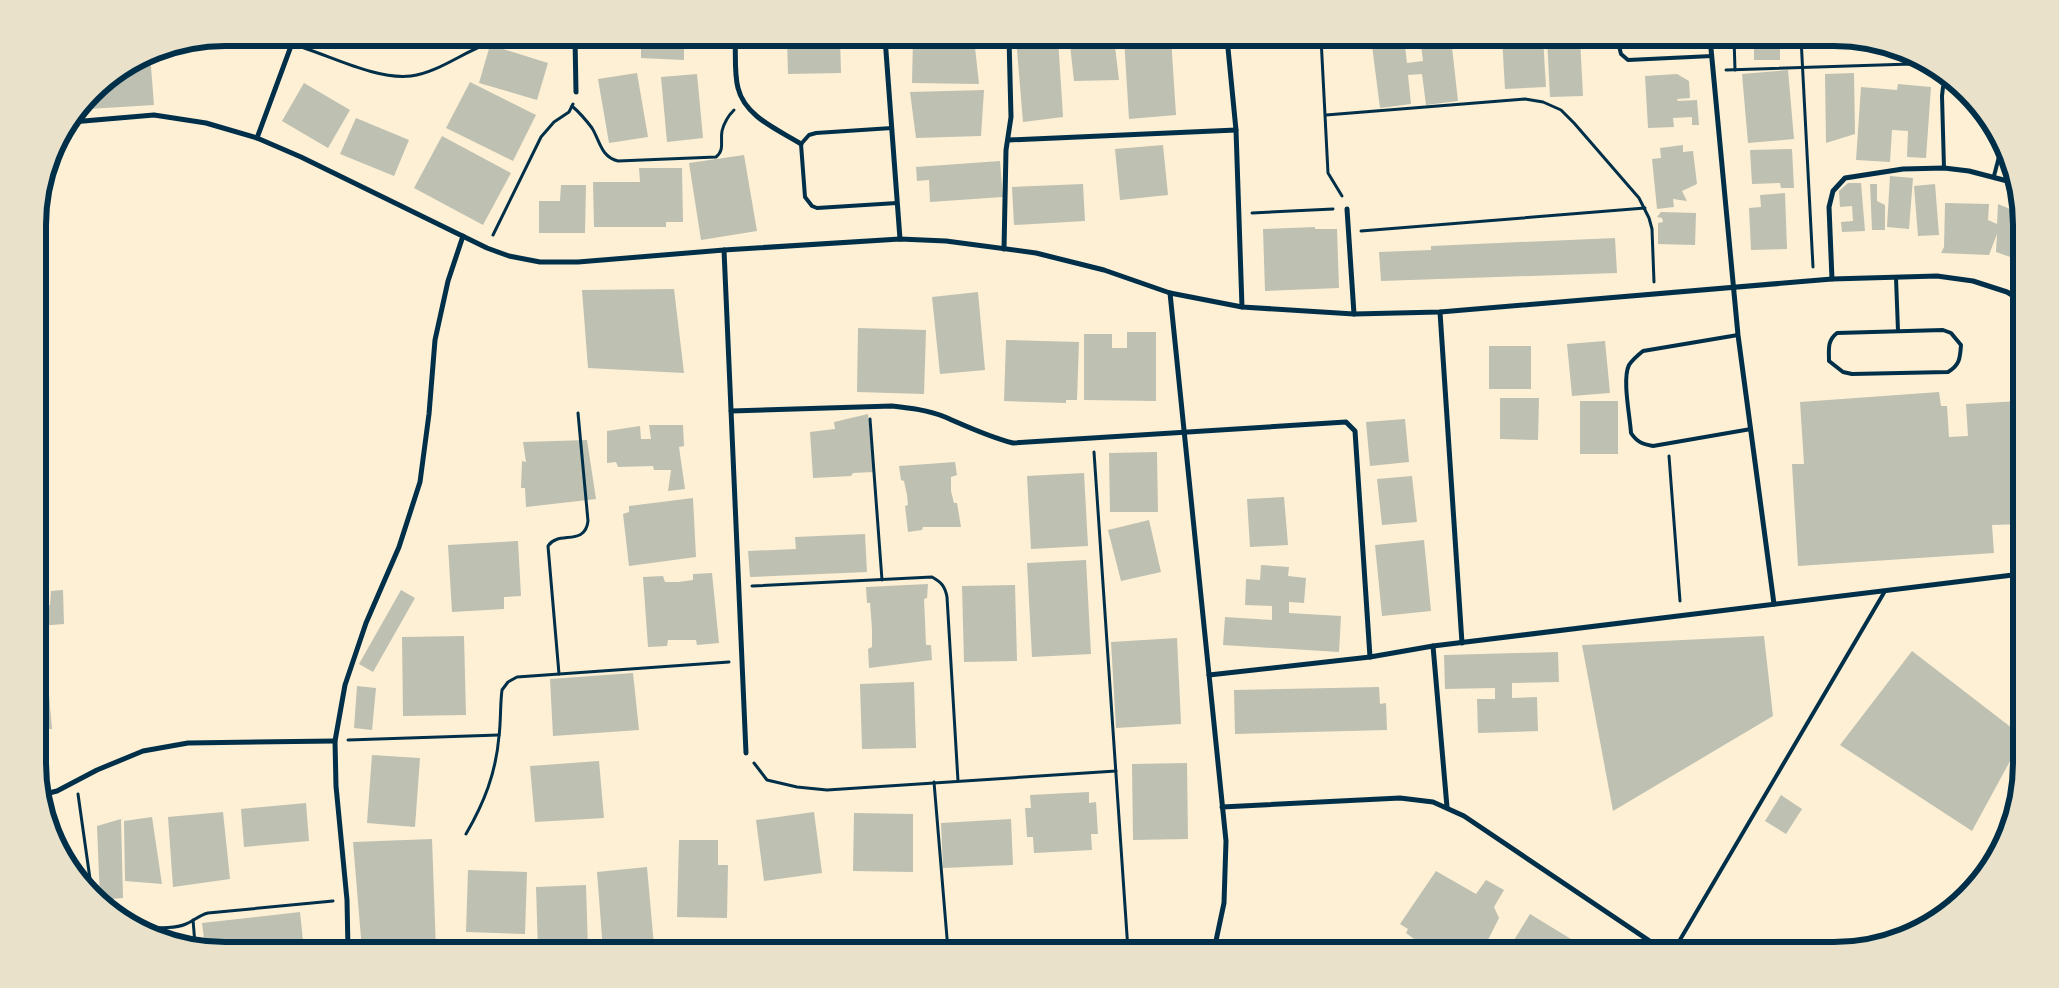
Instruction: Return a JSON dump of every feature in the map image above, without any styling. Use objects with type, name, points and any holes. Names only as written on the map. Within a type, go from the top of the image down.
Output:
[{"type":"street","points":[[256,138],[291,46]]},
{"type":"street","points":[[575,46],[576,92]]},
{"type":"street","points":[[735,46],[738,89],[744,102],[761,120],[801,144]]},
{"type":"street","points":[[886,46],[900,239]]},
{"type":"street","points":[[1004,249],[1006,150],[1011,117],[1008,46]]},
{"type":"street","points":[[1229,46],[1236,130],[1242,307]]},
{"type":"street","points":[[1711,46],[1738,335],[1774,604]]},
{"type":"street","points":[[79,121],[154,115],[206,123],[256,138],[301,157],[487,248],[509,256],[540,262],[578,262],[724,250],[900,239],[946,241],[1036,253],[1104,270],[1170,293],[1242,307],[1354,314],[1440,312],[1832,279],[1937,276],[1973,281],[2013,296]]},
{"type":"street","points":[[1008,140],[1236,130]]},
{"type":"street","points":[[1832,279],[1829,207],[1833,191],[1845,178],[1903,169],[1944,168],[1994,176],[2007,180]]},
{"type":"street","points":[[1347,209],[1354,314]]},
{"type":"street","points":[[348,942],[347,900],[336,786],[335,741],[345,685],[366,622],[399,547],[420,482],[429,414],[435,340],[448,281],[463,236]]},
{"type":"street","points":[[724,250],[746,753]]},
{"type":"street","points":[[1170,293],[1226,841],[1224,903],[1216,942]]},
{"type":"street","points":[[1440,312],[1462,643]]},
{"type":"street","points":[[731,411],[892,406],[918,409],[944,417],[989,437],[1013,443],[1342,421],[1353,427],[1355,431],[1370,657]]},
{"type":"street","points":[[1209,675],[1370,657],[1433,646],[2013,575]]},
{"type":"street","points":[[1433,646],[1447,807]]},
{"type":"street","points":[[49,793],[57,792],[97,770],[143,751],[188,743],[335,741]]},
{"type":"street","points":[[1222,807],[1400,798],[1425,800],[1447,807],[1464,816],[1651,942]]},
{"type":"lane","points":[[1619,46],[1621,54],[1628,60],[1712,56]]},
{"type":"lane","points":[[1944,168],[1942,96],[1945,85]]},
{"type":"lane","points":[[892,128],[816,133],[809,135],[801,144],[805,197],[812,206],[817,208],[897,203]]},
{"type":"lane","points":[[1994,176],[1999,157]]},
{"type":"lane","points":[[1896,278],[1898,331]]},
{"type":"lane","points":[[1943,330],[1951,333],[1961,345],[1960,361],[1955,368],[1948,372],[1852,374],[1843,372],[1829,362],[1829,344],[1832,337],[1838,333],[1898,331],[1943,330]]},
{"type":"lane","points":[[1738,335],[1643,351],[1629,365],[1626,375],[1632,433],[1636,440],[1644,445],[1653,446],[1751,429]]},
{"type":"lane","points":[[1679,942],[1885,590]]},
{"type":"path","points":[[298,46],[389,76],[410,76],[430,71],[482,46]]},
{"type":"path","points":[[1239,214],[1347,209],[1342,196],[1328,173],[1322,46]]},
{"type":"path","points":[[1734,46],[1735,70]]},
{"type":"path","points":[[1801,46],[1814,281]]},
{"type":"path","points":[[1713,71],[1911,64]]},
{"type":"path","points":[[487,248],[541,137],[572,106],[576,92]]},
{"type":"path","points":[[1326,115],[1525,99],[1543,102],[1561,110],[1636,194],[1645,208],[1652,229],[1655,295]]},
{"type":"path","points":[[572,106],[593,130],[605,154],[611,160],[618,162],[716,157],[722,149],[722,132],[725,122],[736,107],[744,102]]},
{"type":"path","points":[[1348,232],[1645,208]]},
{"type":"path","points":[[869,406],[882,580]]},
{"type":"path","points":[[559,674],[548,546],[554,540],[582,535],[587,529],[588,521],[578,413]]},
{"type":"path","points":[[1093,438],[1127,942]]},
{"type":"path","points":[[1668,442],[1681,616]]},
{"type":"path","points":[[738,587],[932,577],[940,581],[945,588],[958,781]]},
{"type":"path","points":[[466,834],[490,787],[496,761],[502,690],[508,682],[517,677],[742,661]]},
{"type":"path","points":[[335,741],[499,735]]},
{"type":"path","points":[[746,753],[767,780],[797,787],[827,790],[1116,770]]},
{"type":"path","points":[[77,781],[90,880]]},
{"type":"path","points":[[934,782],[947,942]]},
{"type":"path","points":[[154,927],[180,926],[200,915],[208,913],[347,900]]},
{"type":"path","points":[[193,920],[195,939]]},
{"type":"building","points":[[490,46],[548,63],[537,100],[479,83]]},
{"type":"building","points":[[641,46],[684,46],[684,60],[641,58]]},
{"type":"building","points":[[787,46],[840,46],[841,73],[788,74]]},
{"type":"building","points":[[913,46],[975,47],[979,84],[912,83]]},
{"type":"building","points":[[1017,46],[1059,46],[1063,117],[1023,122]]},
{"type":"building","points":[[1070,46],[1115,46],[1119,80],[1074,81]]},
{"type":"building","points":[[1124,46],[1172,46],[1176,115],[1129,119]]},
{"type":"building","points":[[1372,46],[1405,46],[1407,63],[1423,61],[1421,46],[1452,46],[1458,101],[1426,105],[1422,74],[1408,75],[1411,104],[1380,108]]},
{"type":"building","points":[[1502,46],[1543,46],[1546,87],[1505,89]]},
{"type":"building","points":[[1547,46],[1580,46],[1583,96],[1550,97]]},
{"type":"building","points":[[1754,46],[1780,46],[1780,60],[1754,60]]},
{"type":"building","points":[[151,63],[154,105],[89,109],[116,83]]},
{"type":"building","points":[[1788,70],[1794,139],[1748,143],[1742,74]]},
{"type":"building","points":[[637,73],[648,137],[609,143],[598,79]]},
{"type":"building","points":[[1854,73],[1855,134],[1826,143],[1825,74]]},
{"type":"building","points":[[697,74],[703,138],[667,142],[661,77]]},
{"type":"building","points":[[1677,74],[1689,81],[1690,98],[1677,99],[1678,101],[1697,100],[1699,125],[1692,125],[1692,117],[1673,118],[1674,127],[1648,128],[1645,76]]},
{"type":"building","points":[[470,82],[536,115],[513,161],[446,128]]},
{"type":"building","points":[[304,83],[350,110],[328,148],[282,121]]},
{"type":"building","points":[[1898,84],[1931,87],[1926,158],[1907,157],[1908,131],[1892,130],[1890,162],[1856,160],[1861,87],[1897,90]]},
{"type":"building","points":[[984,90],[981,136],[916,138],[910,92]]},
{"type":"building","points":[[356,118],[409,140],[394,176],[340,154]]},
{"type":"building","points":[[442,136],[511,173],[483,225],[414,188]]},
{"type":"building","points":[[1163,145],[1168,195],[1120,200],[1115,149]]},
{"type":"building","points":[[1683,145],[1683,152],[1693,151],[1697,184],[1682,191],[1687,201],[1673,199],[1674,207],[1657,209],[1652,159],[1661,158],[1660,148]]},
{"type":"building","points":[[1792,149],[1794,188],[1781,188],[1780,183],[1752,184],[1750,150]]},
{"type":"building","points":[[744,155],[757,231],[701,240],[689,163]]},
{"type":"building","points":[[1000,161],[1003,197],[930,202],[929,180],[917,181],[916,167]]},
{"type":"building","points":[[639,168],[682,168],[683,222],[666,222],[666,227],[594,227],[593,182],[640,182]]},
{"type":"building","points":[[1890,176],[1913,178],[1909,229],[1887,227]]},
{"type":"building","points":[[1848,183],[1861,183],[1865,231],[1842,232],[1841,222],[1853,221],[1852,206],[1840,207],[1839,191]]},
{"type":"building","points":[[1083,184],[1085,221],[1014,225],[1012,187]]},
{"type":"building","points":[[1870,184],[1877,184],[1877,201],[1885,205],[1885,230],[1872,230]]},
{"type":"building","points":[[1935,184],[1939,235],[1918,236],[1914,186]]},
{"type":"building","points":[[561,185],[586,185],[585,233],[539,233],[539,201],[560,201]]},
{"type":"building","points":[[1785,193],[1787,249],[1751,250],[1749,208],[1761,207],[1760,195]]},
{"type":"building","points":[[1945,203],[1989,204],[1988,220],[1997,224],[1998,204],[2012,210],[2013,258],[1996,252],[1997,234],[1989,255],[1941,253],[1944,247]]},
{"type":"building","points":[[1661,212],[1696,213],[1695,245],[1658,244],[1658,223],[1663,222],[1662,218],[1657,217]]},
{"type":"building","points":[[1315,227],[1315,229],[1337,229],[1339,288],[1265,291],[1263,229]]},
{"type":"building","points":[[1615,238],[1617,273],[1381,281],[1379,252],[1431,250],[1431,246]]},
{"type":"building","points":[[674,289],[684,373],[588,368],[582,290]]},
{"type":"building","points":[[978,292],[985,370],[940,374],[932,297]]},
{"type":"building","points":[[858,328],[926,330],[924,394],[857,392]]},
{"type":"building","points":[[1127,332],[1156,332],[1156,401],[1084,400],[1084,334],[1112,334],[1112,348],[1127,348]]},
{"type":"building","points":[[1006,340],[1079,342],[1077,400],[1066,400],[1066,403],[1004,401]]},
{"type":"building","points":[[1605,341],[1610,393],[1572,396],[1567,344]]},
{"type":"building","points":[[1489,346],[1531,346],[1531,389],[1489,389]]},
{"type":"building","points":[[1939,392],[1941,406],[1947,406],[1949,437],[1968,436],[1966,404],[2013,401],[2013,524],[1992,525],[1994,553],[1798,566],[1792,464],[1804,464],[1800,402]]},
{"type":"building","points":[[1500,398],[1539,398],[1538,440],[1500,439]]},
{"type":"building","points":[[1580,401],[1618,401],[1618,454],[1580,454]]},
{"type":"building","points":[[868,414],[874,472],[853,473],[851,476],[813,478],[810,432],[835,429],[834,422]]},
{"type":"building","points":[[1405,419],[1409,462],[1370,466],[1366,422]]},
{"type":"building","points":[[649,425],[683,425],[684,446],[679,447],[685,489],[668,491],[671,470],[654,470],[653,466],[618,467],[616,462],[607,463],[607,431],[640,426],[641,439],[651,439]]},
{"type":"building","points":[[587,440],[596,499],[526,507],[525,488],[521,488],[522,461],[526,462],[523,442]]},
{"type":"building","points":[[1157,452],[1158,512],[1110,512],[1109,453]]},
{"type":"building","points":[[955,462],[957,475],[951,477],[951,491],[954,503],[957,503],[961,527],[923,527],[922,530],[908,532],[905,506],[908,505],[907,495],[904,481],[901,480],[899,466]]},
{"type":"building","points":[[1084,473],[1088,546],[1031,549],[1027,476]]},
{"type":"building","points":[[1412,476],[1417,522],[1382,525],[1377,479]]},
{"type":"building","points":[[1284,497],[1288,545],[1250,547],[1247,499]]},
{"type":"building","points":[[693,498],[696,557],[629,566],[623,514],[629,512],[629,506]]},
{"type":"building","points":[[1149,520],[1161,572],[1121,581],[1108,530]]},
{"type":"building","points":[[865,534],[867,572],[750,577],[748,551],[796,549],[795,537]]},
{"type":"building","points":[[1424,540],[1431,611],[1382,616],[1375,545]]},
{"type":"building","points":[[518,541],[521,596],[504,597],[504,609],[452,612],[448,545]]},
{"type":"building","points":[[1086,560],[1091,654],[1032,657],[1027,563]]},
{"type":"building","points":[[1261,565],[1289,567],[1288,576],[1306,578],[1304,603],[1289,602],[1289,613],[1341,616],[1339,652],[1223,645],[1225,617],[1272,620],[1272,606],[1245,605],[1246,579],[1260,580]]},
{"type":"building","points":[[712,573],[719,643],[697,645],[696,640],[668,640],[667,646],[648,647],[643,577],[663,576],[665,582],[678,582],[693,580],[693,574]]},
{"type":"building","points":[[928,584],[927,598],[924,599],[926,645],[931,645],[932,660],[869,668],[868,649],[872,647],[872,629],[870,603],[867,603],[866,587]]},
{"type":"building","points":[[1015,585],[1017,661],[964,662],[962,586]]},
{"type":"building","points":[[63,590],[64,624],[46,625],[46,606],[50,605],[51,591]]},
{"type":"building","points":[[401,590],[415,598],[373,672],[359,664]]},
{"type":"building","points":[[464,636],[466,715],[403,716],[402,637]]},
{"type":"building","points":[[1764,636],[1773,716],[1613,811],[1582,645]]},
{"type":"building","points":[[1177,638],[1181,724],[1116,728],[1111,642]]},
{"type":"building","points":[[1912,651],[2013,729],[2013,756],[1972,831],[1840,745]]},
{"type":"building","points":[[1558,652],[1559,682],[1512,683],[1512,698],[1537,697],[1538,731],[1478,733],[1477,699],[1495,699],[1495,688],[1445,689],[1444,655]]},
{"type":"building","points":[[633,673],[639,730],[553,736],[550,679]]},
{"type":"building","points":[[914,682],[916,748],[862,749],[860,684]]},
{"type":"building","points":[[46,683],[48,683],[52,729],[46,729]]},
{"type":"building","points":[[357,686],[376,688],[372,730],[354,728]]},
{"type":"building","points":[[1379,687],[1380,704],[1386,703],[1387,730],[1235,734],[1234,690]]},
{"type":"building","points":[[372,755],[420,758],[415,827],[367,823]]},
{"type":"building","points":[[599,761],[604,818],[535,822],[530,766]]},
{"type":"building","points":[[1187,763],[1188,839],[1133,840],[1132,764]]},
{"type":"building","points":[[1089,792],[1089,803],[1096,802],[1098,834],[1091,834],[1092,850],[1034,853],[1033,837],[1027,837],[1025,808],[1031,808],[1030,795]]},
{"type":"building","points":[[1781,795],[1802,809],[1786,834],[1765,821]]},
{"type":"building","points":[[306,803],[309,841],[244,847],[241,809]]},
{"type":"building","points":[[223,812],[230,879],[173,887],[168,817]]},
{"type":"building","points":[[814,812],[822,873],[764,881],[756,820]]},
{"type":"building","points":[[854,813],[913,814],[913,872],[853,871]]},
{"type":"building","points":[[152,817],[162,884],[125,881],[124,821]]},
{"type":"building","points":[[121,819],[123,898],[109,899],[100,890],[97,826]]},
{"type":"building","points":[[1011,819],[1013,865],[943,868],[941,823]]},
{"type":"building","points":[[432,839],[436,942],[361,942],[353,842]]},
{"type":"building","points":[[679,840],[718,840],[718,865],[728,865],[727,918],[677,917]]},
{"type":"building","points":[[647,867],[654,942],[602,942],[597,872]]},
{"type":"building","points":[[468,870],[527,872],[525,934],[466,932]]},
{"type":"building","points":[[1436,871],[1476,894],[1486,880],[1504,890],[1494,907],[1499,918],[1487,942],[1418,942],[1406,933],[1408,929],[1400,924]]},
{"type":"building","points":[[586,885],[588,942],[538,942],[536,887]]},
{"type":"building","points":[[300,912],[303,942],[204,940],[202,923]]},
{"type":"building","points":[[1530,914],[1576,942],[1513,942]]}]
